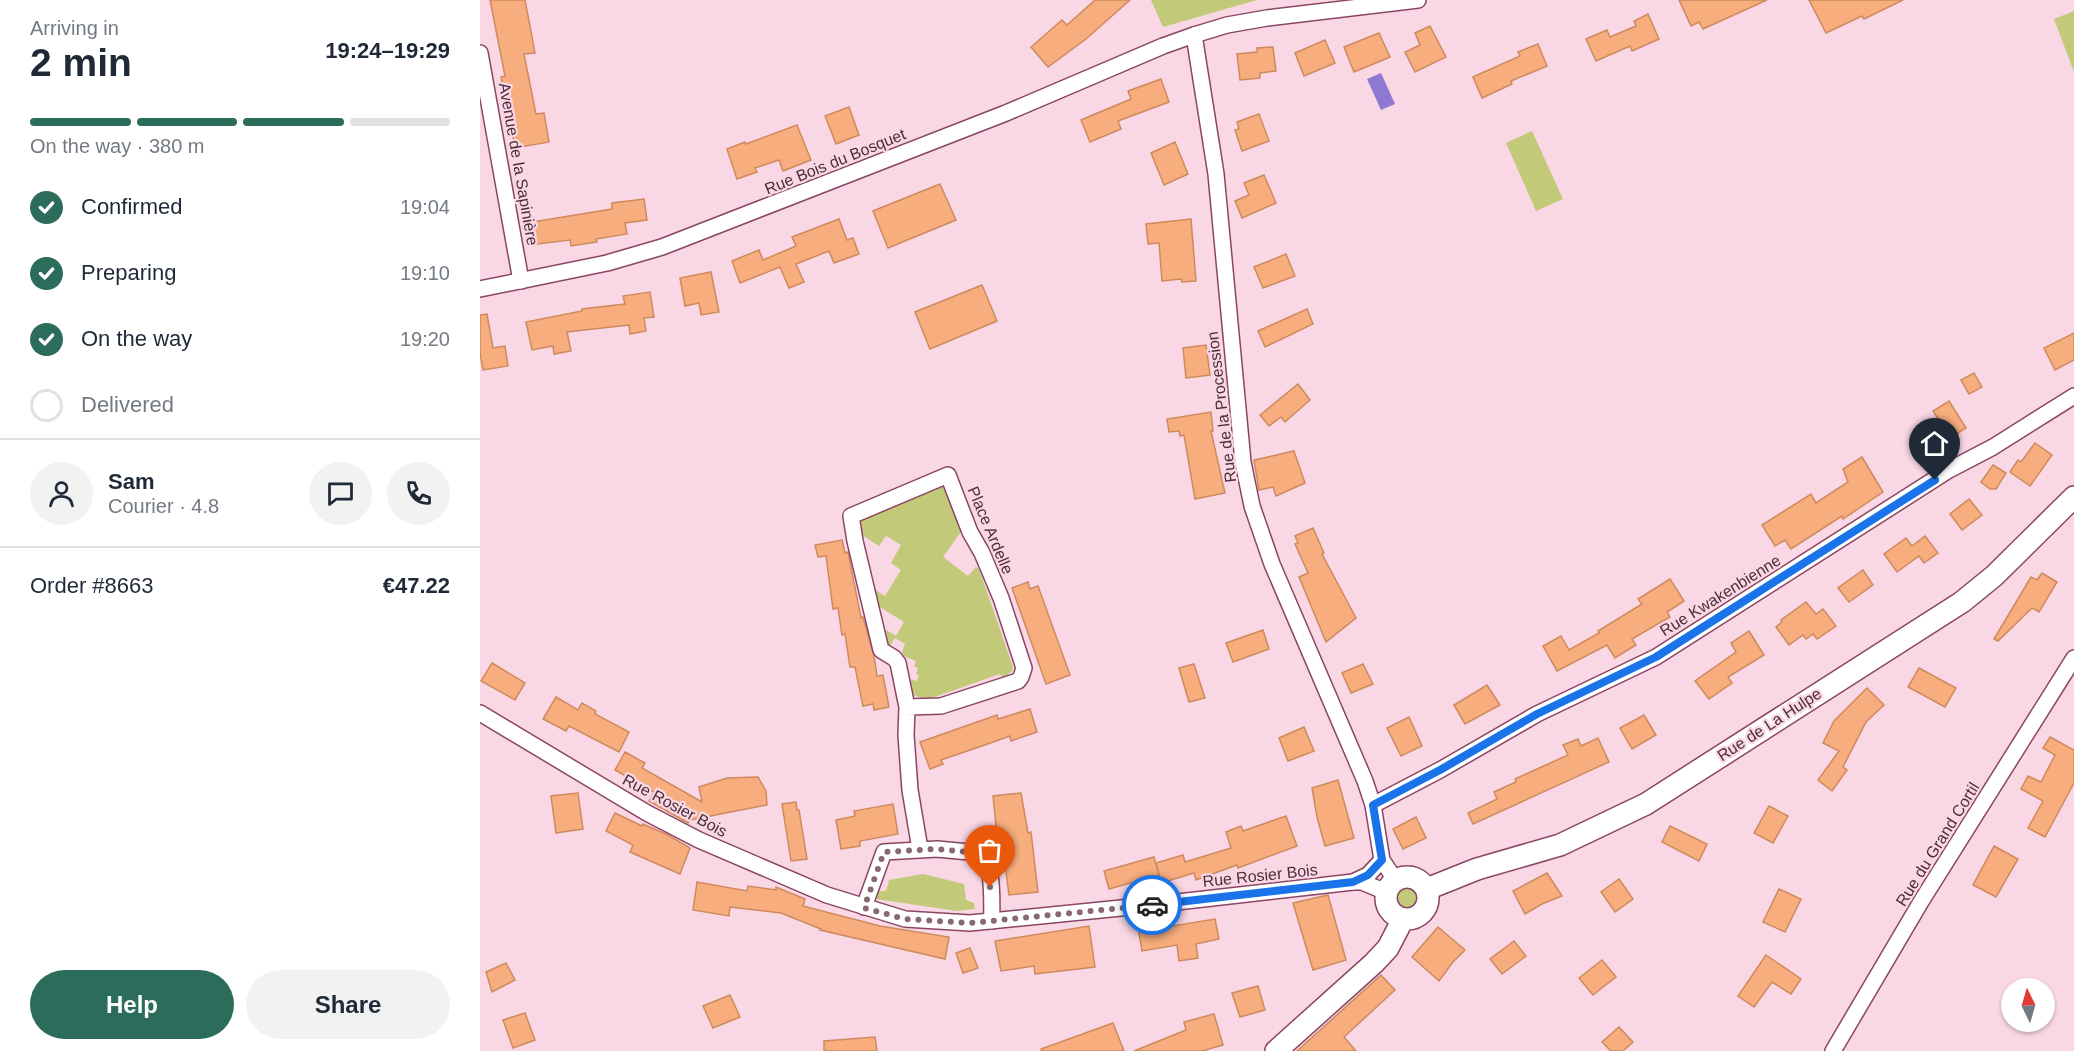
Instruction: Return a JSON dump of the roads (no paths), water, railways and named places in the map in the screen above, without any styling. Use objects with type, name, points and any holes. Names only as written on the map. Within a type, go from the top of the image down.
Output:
[{"type":"street","name":"Rue Bois du Bosquet","points":[[480,289],[608,263],[662,247],[1006,113],[1194,35],[1227,25],[1267,18],[1418,0]]},
{"type":"street","name":"Rue de la Procession","points":[[1194,35],[1216,174],[1243,462],[1252,506],[1283,592],[1365,781],[1373,805],[1382,860],[1391,887]]},
{"type":"street","name":"Avenue de la Sapinière","points":[[480,53],[521,281]]},
{"type":"street","name":"Rue Kwakenbienne","points":[[1373,805],[1440,770],[1537,714],[1656,657],[1949,470],[1992,447],[2074,396]]},
{"type":"street","name":"Place Ardelle","points":[[948,475],[970,532],[982,553],[1001,598],[1023,668],[1022,677],[1018,681],[941,706],[907,707],[898,663],[882,650],[851,516],[948,475]]},
{"type":"street","name":"Rue de La Hulpe","points":[[1427,889],[1477,870],[1560,845],[1646,804],[1962,602],[1994,576],[2074,497]]},
{"type":"street","name":"Rue du Grand Cortil","points":[[1833,1051],[1922,900],[2074,658]]},
{"type":"street","points":[[907,707],[906,735],[910,789],[920,849]]},
{"type":"street","name":"Rue Rosier Bois","points":[[480,714],[647,813],[699,840],[783,877],[864,908],[905,919],[970,923],[1353,882],[1391,887]]},
{"type":"street","points":[[864,908],[884,852],[920,849],[980,853],[986,859],[989,870],[992,921]]},
{"type":"street","points":[[1353,882],[1368,875],[1382,860]]},
{"type":"street","points":[[1402,878],[1415,878],[1427,889],[1429,898],[1421,914],[1413,918],[1403,919],[1395,915],[1385,901],[1391,887],[1402,878]]},
{"type":"street","points":[[1276,1051],[1374,963],[1388,948],[1403,919]]}]
